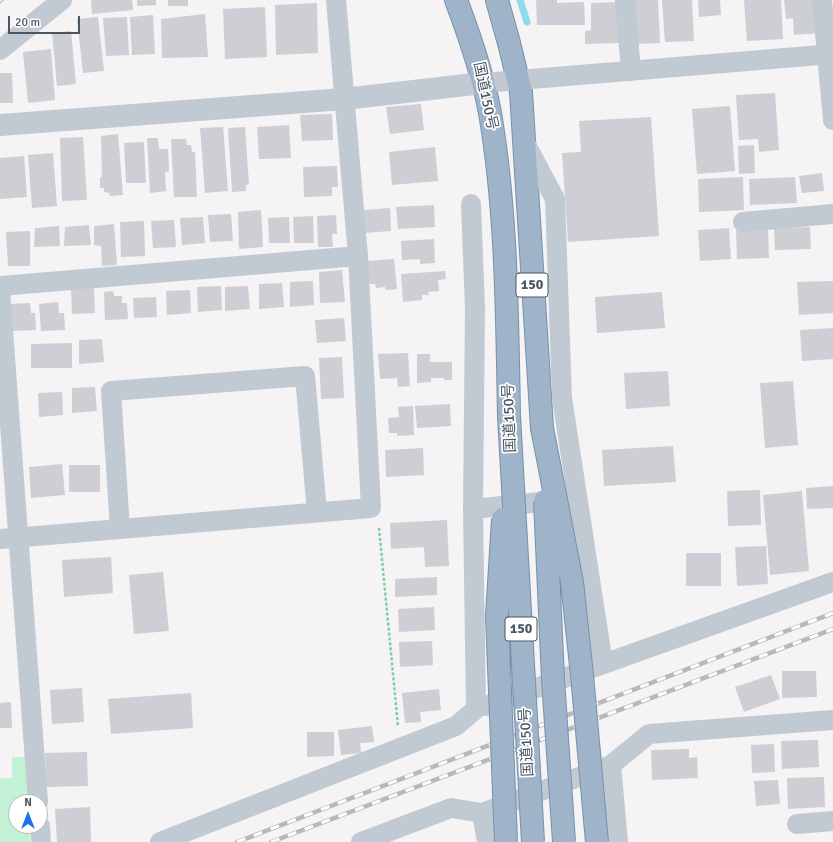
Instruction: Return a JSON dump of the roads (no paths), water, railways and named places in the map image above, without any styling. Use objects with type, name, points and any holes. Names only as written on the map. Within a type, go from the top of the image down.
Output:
[{"type":"highway","name":"国道150号","points":[[456,0],[477,57],[490,112],[500,178],[507,327],[509,416],[533,842]]},
{"type":"highway","name":"国道150号","points":[[496,0],[519,81],[524,141],[542,428],[553,679],[564,842]]},
{"type":"highway","name":"150","points":[[506,842],[497,616],[509,416]]},
{"type":"highway","name":"150","points":[[542,428],[572,582],[597,842]]},
{"type":"street","points":[[0,50],[62,0]]},
{"type":"street","points":[[9,538],[371,508],[358,256],[336,0]]},
{"type":"street","points":[[625,0],[631,71]]},
{"type":"street","points":[[822,0],[830,54],[833,120]]},
{"type":"street","points":[[0,125],[344,99],[483,83],[830,54]]},
{"type":"street","points":[[524,141],[555,199],[562,398],[576,499],[603,664]]},
{"type":"street","points":[[472,204],[475,309],[473,509],[476,709]]},
{"type":"street","points":[[743,222],[833,214]]},
{"type":"street","points":[[0,286],[358,256]]},
{"type":"street","points":[[0,290],[9,538],[37,794]]},
{"type":"street","points":[[120,529],[111,391],[305,376],[317,512]]},
{"type":"street","points":[[473,509],[576,499]]},
{"type":"street","points":[[160,842],[456,726],[476,709],[833,582]]},
{"type":"street","points":[[361,842],[451,808],[482,813],[611,765],[649,734],[833,720]]},
{"type":"street","points":[[611,765],[618,842]]},
{"type":"street","points":[[482,813],[487,842]]},
{"type":"street","points":[[797,824],[833,821]]},
{"type":"waterway","points":[[520,0],[527,22]]},
{"type":"railway","points":[[237,842],[833,613]]},
{"type":"railway","points":[[271,842],[833,629]]}]
